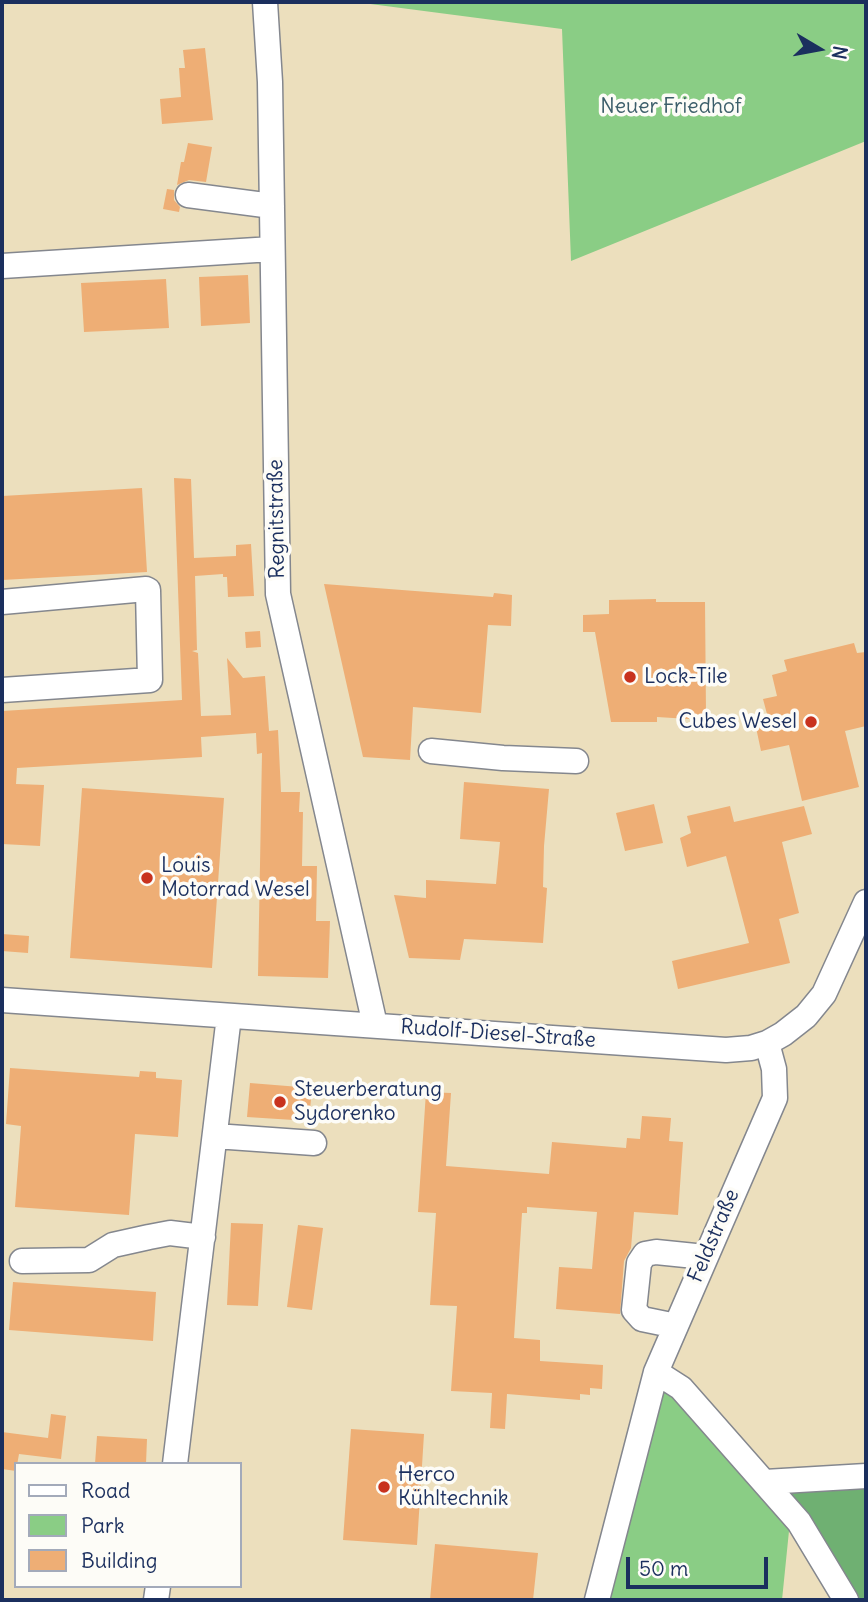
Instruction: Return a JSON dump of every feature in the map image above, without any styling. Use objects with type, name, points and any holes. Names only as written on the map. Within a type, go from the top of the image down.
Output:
[{"type":"street","name":"Regnitstraße","points":[[265,2],[270,82],[278,594],[375,1025]]},
{"type":"street","points":[[188,195],[272,206]]},
{"type":"street","points":[[2,266],[272,249]]},
{"type":"street","points":[[2,602],[148,590],[150,680],[2,690]]},
{"type":"street","points":[[430,751],[576,761]]},
{"type":"street","points":[[767,1043],[806,1016],[824,995],[866,902]]},
{"type":"street","name":"Rudolf-Diesel-Straße","points":[[2,1000],[726,1049],[751,1048],[767,1043]]},
{"type":"street","points":[[175,1462],[229,1016]]},
{"type":"street","name":"Feldstraße","points":[[597,1600],[656,1371],[775,1098],[774,1069],[767,1043]]},
{"type":"street","points":[[215,1136],[314,1143]]},
{"type":"street","points":[[22,1261],[89,1260],[113,1245],[170,1233],[203,1237]]},
{"type":"street","points":[[676,1326],[642,1319],[634,1310],[639,1263],[645,1254],[656,1252],[705,1257]]},
{"type":"street","points":[[656,1371],[681,1388],[799,1521],[846,1600]]},
{"type":"street","points":[[765,1482],[866,1476]]},
{"type":"green space","name":"Neuer Friedhof","points":[[355,2],[866,2],[866,141],[571,261],[562,29]]},
{"type":"green space","points":[[661,1387],[677,1393],[790,1521],[782,1600],[606,1600]]},
{"type":"green space","points":[[866,1468],[866,1600],[853,1600],[788,1498],[791,1488]]},
{"type":"building","points":[[205,48],[213,120],[162,124],[160,99],[181,97],[179,68],[185,68],[183,50]]},
{"type":"building","points":[[188,143],[212,147],[206,182],[189,180],[177,185],[181,162],[184,162]]},
{"type":"building","points":[[167,189],[174,190],[174,200],[180,207],[179,212],[163,209]]},
{"type":"building","points":[[248,275],[250,323],[201,326],[199,277]]},
{"type":"building","points":[[166,279],[169,328],[84,332],[81,283]]},
{"type":"building","points":[[174,478],[191,479],[194,558],[236,556],[236,545],[251,544],[254,596],[228,597],[227,577],[223,577],[223,574],[195,576],[197,650],[192,651],[198,653],[201,716],[231,715],[227,658],[243,678],[265,676],[269,731],[278,730],[281,792],[300,792],[299,812],[303,812],[302,866],[317,866],[316,921],[330,921],[328,978],[258,976],[262,753],[257,754],[256,733],[201,737],[202,757],[17,768],[16,784],[44,785],[40,846],[2,844],[2,711],[182,700]]},
{"type":"building","points":[[142,488],[147,572],[2,580],[2,496]]},
{"type":"building","points":[[324,584],[493,597],[494,593],[512,595],[511,626],[488,625],[481,713],[413,707],[410,760],[363,757]]},
{"type":"building","points":[[656,599],[656,602],[705,602],[706,714],[689,715],[689,719],[657,717],[657,722],[611,722],[595,632],[583,632],[583,615],[609,614],[609,600]]},
{"type":"building","points":[[260,631],[261,647],[246,648],[245,632]]},
{"type":"building","name":"Cubes Wesel","points":[[854,643],[857,653],[866,652],[866,726],[845,731],[859,787],[802,801],[789,745],[761,751],[754,718],[767,714],[763,699],[777,696],[772,675],[787,671],[784,660]]},
{"type":"building","points":[[464,782],[549,789],[544,846],[543,887],[547,888],[543,943],[464,939],[460,960],[409,958],[394,895],[426,898],[426,880],[496,884],[500,842],[460,839]]},
{"type":"building","name":"Louis Motorrad Wesel","points":[[82,788],[224,798],[212,968],[70,958]]},
{"type":"building","points":[[654,804],[663,843],[625,851],[616,813]]},
{"type":"building","points":[[730,806],[734,822],[804,806],[812,834],[782,842],[799,913],[779,919],[790,963],[678,989],[672,961],[749,943],[726,856],[687,867],[680,838],[691,833],[687,816]]},
{"type":"building","points":[[2,934],[29,936],[28,953],[2,951]]},
{"type":"building","points":[[10,1068],[139,1077],[140,1071],[156,1072],[156,1078],[182,1080],[178,1137],[135,1134],[129,1215],[15,1207],[21,1126],[6,1124]]},
{"type":"building","name":"Steuerberatung Sydorenko","points":[[250,1083],[312,1088],[309,1121],[247,1117]]},
{"type":"building","points":[[426,1092],[451,1093],[446,1166],[549,1174],[552,1142],[626,1148],[627,1138],[640,1139],[642,1116],[671,1118],[669,1141],[683,1142],[678,1215],[634,1212],[631,1248],[624,1261],[620,1314],[556,1309],[559,1267],[592,1269],[597,1212],[527,1207],[527,1213],[522,1213],[514,1338],[540,1340],[540,1361],[603,1365],[602,1389],[590,1388],[590,1395],[580,1394],[580,1400],[507,1394],[505,1429],[490,1428],[492,1393],[451,1391],[457,1306],[430,1305],[436,1213],[418,1212]]},
{"type":"building","points":[[231,1223],[263,1224],[258,1306],[227,1305]]},
{"type":"building","points":[[298,1225],[323,1228],[312,1310],[287,1307]]},
{"type":"building","points":[[13,1282],[156,1292],[153,1341],[9,1330]]},
{"type":"building","points":[[51,1414],[66,1416],[61,1459],[19,1454],[18,1462],[14,1462],[14,1471],[2,1469],[2,1432],[48,1438]]},
{"type":"building","name":"Herco Kühltechnik","points":[[351,1429],[424,1434],[417,1545],[343,1540]]},
{"type":"building","points":[[97,1436],[147,1439],[146,1462],[95,1462]]},
{"type":"building","points":[[435,1544],[538,1553],[533,1600],[430,1600]]},
{"type":"place","name":"Lock-Tile","points":[[630,677]]},
{"type":"place","name":"Cubes Wesel","points":[[811,722]]},
{"type":"place","name":"Louis Motorrad Wesel","points":[[147,878]]},
{"type":"place","name":"Steuerberatung Sydorenko","points":[[280,1102]]},
{"type":"place","name":"Herco Kühltechnik","points":[[384,1487]]}]
